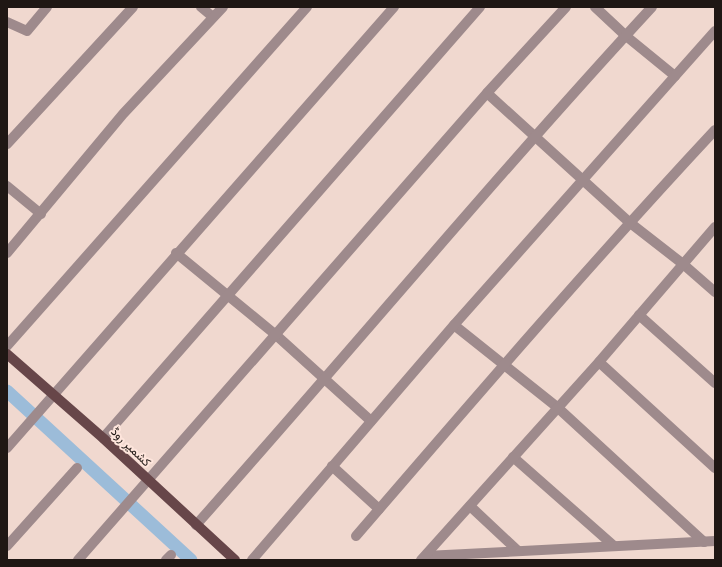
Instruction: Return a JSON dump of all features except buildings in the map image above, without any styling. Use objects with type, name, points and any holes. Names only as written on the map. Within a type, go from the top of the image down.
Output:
[{"type":"main road","name":"کشمیر روڈ","points":[[7,354],[52,395],[103,438],[147,481],[235,560]]},
{"type":"street","points":[[7,22],[26,30],[47,7]]},
{"type":"street","points":[[7,144],[133,7]]},
{"type":"street","points":[[201,7],[213,17]]},
{"type":"street","points":[[7,253],[123,114],[223,7]]},
{"type":"street","points":[[7,346],[307,7]]},
{"type":"street","points":[[7,448],[176,253],[394,7]]},
{"type":"street","points":[[103,438],[480,7]]},
{"type":"street","points":[[78,560],[487,93],[566,7]]},
{"type":"street","points":[[595,7],[626,36],[675,76]]},
{"type":"street","points":[[196,525],[326,379],[415,274],[652,7]]},
{"type":"street","points":[[252,560],[454,325],[715,31]]},
{"type":"street","points":[[487,93],[629,222],[683,264],[715,292]]},
{"type":"street","points":[[356,536],[502,365],[629,222],[715,130]]},
{"type":"street","points":[[7,186],[41,214]]},
{"type":"street","points":[[424,558],[599,362],[715,227]]},
{"type":"street","points":[[176,253],[276,335],[371,421]]},
{"type":"street","points":[[638,315],[715,383]]},
{"type":"street","points":[[454,325],[502,365],[558,407],[704,542]]},
{"type":"street","points":[[599,362],[715,468]]},
{"type":"street","points":[[513,457],[614,546]]},
{"type":"street","points":[[332,466],[379,509]]},
{"type":"street","points":[[7,546],[77,468]]},
{"type":"street","points":[[470,506],[518,551]]},
{"type":"street","points":[[424,558],[518,551],[715,541]]},
{"type":"waterway","points":[[7,391],[191,560]]}]
